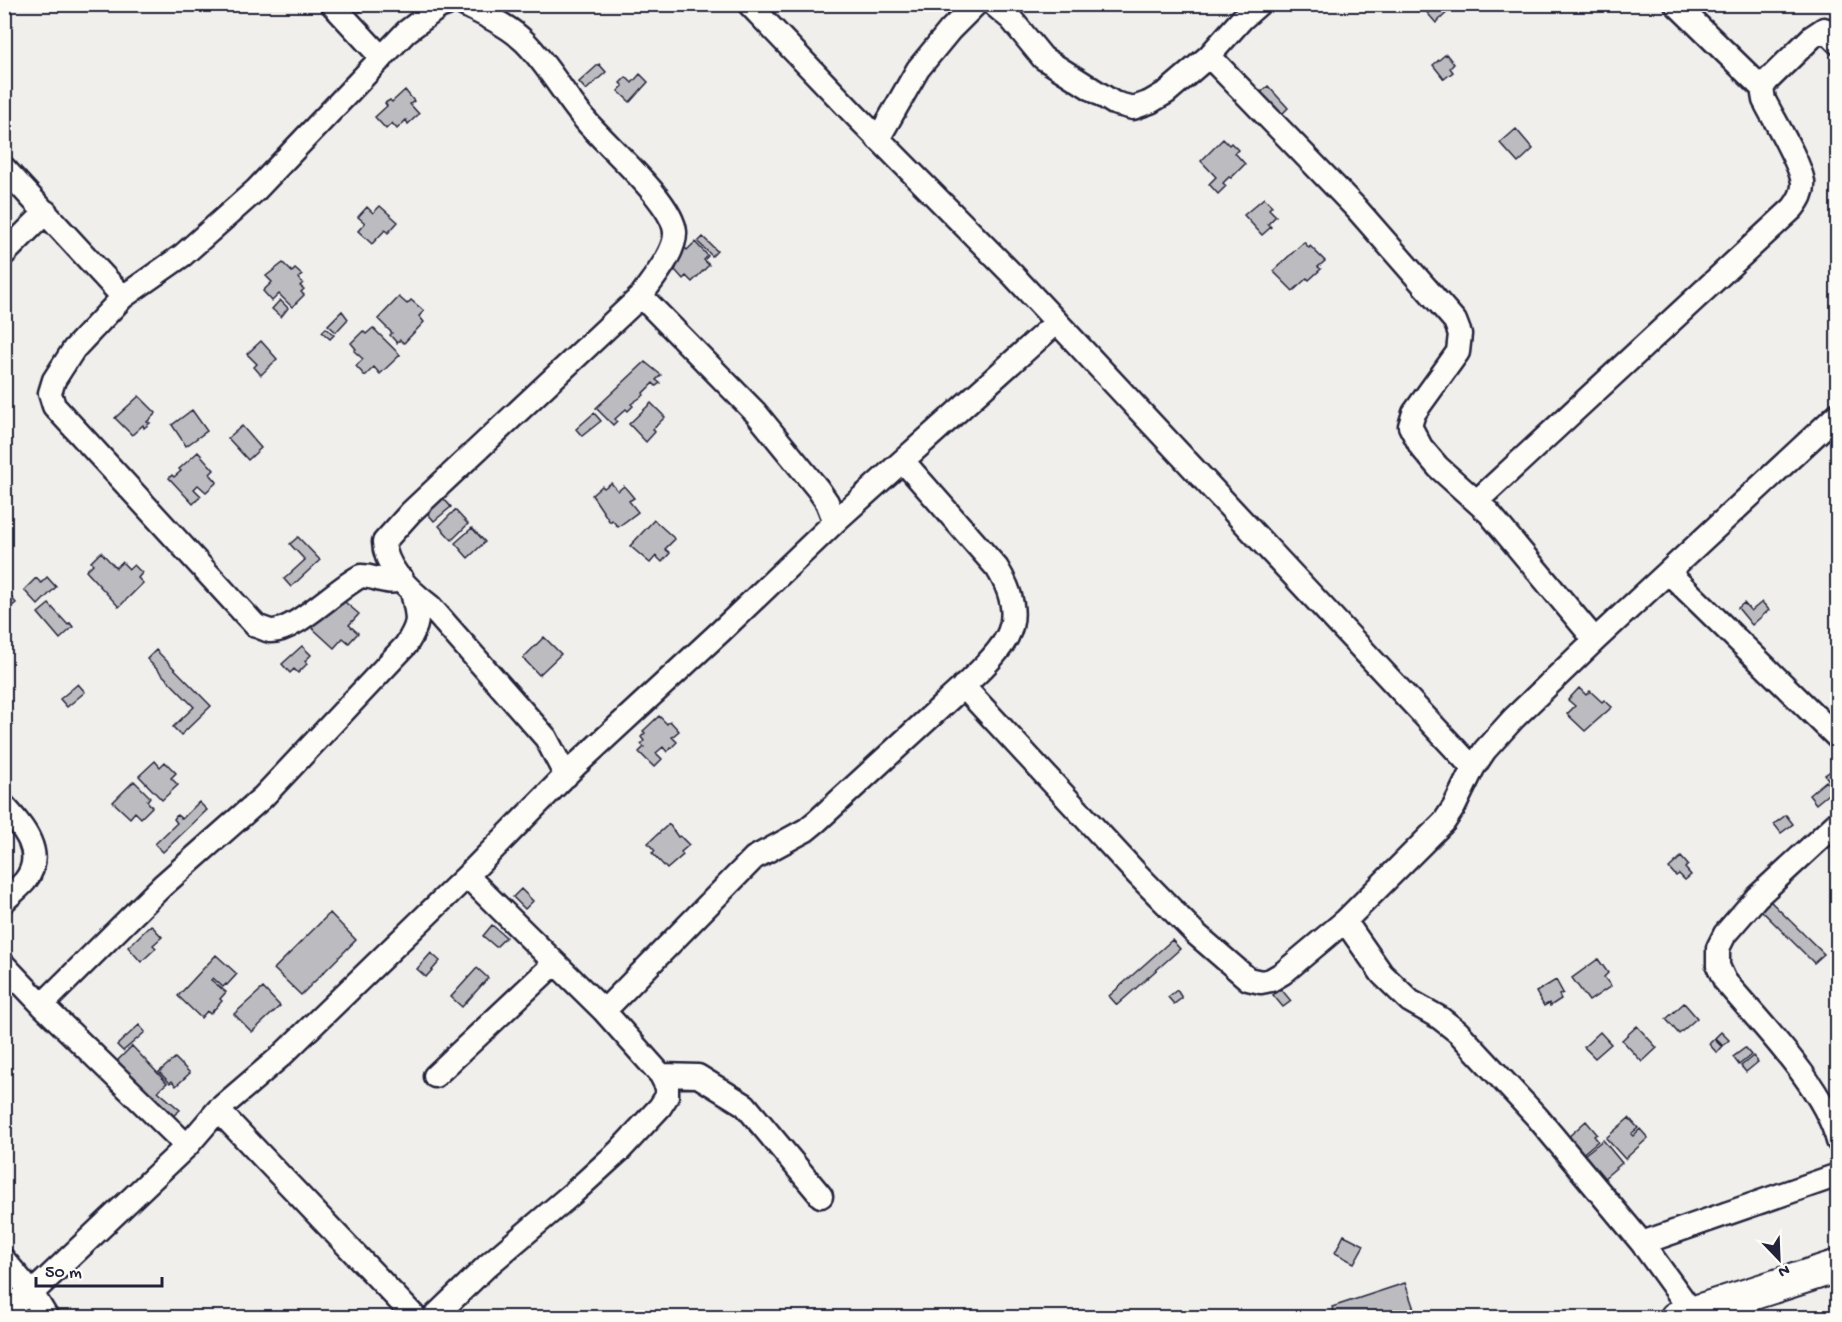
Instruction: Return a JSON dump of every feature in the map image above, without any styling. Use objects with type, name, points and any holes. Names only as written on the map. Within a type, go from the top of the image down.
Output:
[{"type":"highway","points":[[1684,1315],[1838,1266]]},
{"type":"street","points":[[332,4],[382,58]]},
{"type":"street","points":[[407,586],[387,583],[370,576],[361,576],[295,623],[270,631],[256,626],[54,406],[50,393],[54,380],[75,349],[123,297],[183,255],[256,190],[406,32],[439,7],[447,4]]},
{"type":"street","points":[[463,4],[503,26],[524,41],[546,66],[586,122],[653,191],[675,231],[673,245],[641,296],[411,512],[384,542],[388,560],[407,586],[430,606],[546,738],[566,776]]},
{"type":"street","points":[[749,4],[878,139],[1012,273],[1473,768]]},
{"type":"street","points":[[878,139],[918,69],[950,30],[976,4]]},
{"type":"street","points":[[993,4],[1011,19],[1043,58],[1114,104],[1133,108],[1150,102],[1167,92],[1209,56],[1242,19],[1259,4]]},
{"type":"street","points":[[1477,501],[1793,208],[1801,196],[1803,183],[1799,169],[1764,100],[1762,88],[1676,4]]},
{"type":"street","points":[[1762,88],[1812,37],[1833,29]]},
{"type":"street","points":[[1209,56],[1356,208],[1455,321],[1460,334],[1458,352],[1414,412],[1410,426],[1421,447],[1438,466],[1477,501],[1595,640]]},
{"type":"street","points":[[4,168],[123,297]]},
{"type":"street","points":[[4,254],[46,212]]},
{"type":"street","points":[[641,296],[756,413],[818,489],[827,502],[835,522]]},
{"type":"street","points":[[4,1307],[32,1293],[187,1146],[218,1110],[281,1056],[467,876],[566,776],[835,522],[1057,322]]},
{"type":"street","points":[[963,686],[1137,874],[1196,934],[1248,979],[1261,982],[1271,980],[1283,973],[1345,921],[1444,822],[1485,750],[1514,718],[1838,414]]},
{"type":"street","points":[[604,1011],[753,858],[806,830],[817,821],[963,686],[1007,637],[1012,620],[1011,598],[1008,585],[998,568],[903,461]]},
{"type":"street","points":[[1668,572],[1838,738]]},
{"type":"street","points":[[42,1005],[162,886],[263,797],[406,645],[417,627],[417,613],[407,586]]},
{"type":"street","points":[[4,806],[21,825],[32,843],[33,860],[27,879],[4,901]]},
{"type":"street","points":[[1838,822],[1757,897],[1725,934],[1718,948],[1718,966],[1725,981],[1809,1084],[1824,1108],[1838,1141]]},
{"type":"street","points":[[433,1317],[487,1266],[619,1151],[660,1107],[667,1096],[667,1087],[660,1075],[604,1011],[467,876]]},
{"type":"street","points":[[1345,921],[1382,974],[1410,1000],[1440,1018],[1473,1046],[1537,1117],[1642,1243],[1684,1315]]},
{"type":"street","points":[[435,1076],[555,963]]},
{"type":"street","points":[[4,965],[187,1146]]},
{"type":"street","points":[[660,1075],[698,1076],[745,1105],[821,1196]]},
{"type":"street","points":[[218,1110],[416,1317]]},
{"type":"street","points":[[1642,1243],[1838,1175]]},
{"type":"street","points":[[4,1260],[32,1293],[47,1317]]},
{"type":"building","points":[[355,4],[370,4],[360,12]]},
{"type":"building","points":[[1415,4],[1456,4],[1436,23],[1423,8],[1420,10]]},
{"type":"building","points":[[1446,54],[1454,64],[1450,68],[1453,72],[1444,79],[1433,65]]},
{"type":"building","points":[[599,64],[606,72],[586,90],[579,82]]},
{"type":"building","points":[[640,74],[648,82],[630,102],[618,91],[623,86],[620,83],[626,77],[632,83]]},
{"type":"building","points":[[1268,86],[1288,108],[1279,117],[1258,95]]},
{"type":"building","points":[[405,90],[414,101],[410,104],[419,114],[408,124],[406,120],[397,129],[392,123],[386,129],[375,117],[387,106],[385,103],[390,100],[392,102]]},
{"type":"building","points":[[1516,129],[1533,149],[1518,163],[1500,143]]},
{"type":"building","points":[[1223,139],[1238,150],[1235,153],[1245,164],[1223,183],[1226,186],[1218,194],[1209,184],[1216,177],[1201,161]]},
{"type":"building","points":[[1264,198],[1272,206],[1269,209],[1276,216],[1268,224],[1271,227],[1262,235],[1244,215]]},
{"type":"building","points":[[380,206],[398,222],[388,233],[385,230],[372,244],[358,231],[365,223],[358,217],[367,207],[373,213]]},
{"type":"building","points":[[703,237],[717,251],[712,256],[698,242]]},
{"type":"building","points":[[695,242],[708,256],[704,260],[709,265],[692,282],[686,276],[683,279],[673,264],[684,247],[687,250]]},
{"type":"building","points":[[1304,242],[1325,261],[1318,267],[1321,269],[1293,291],[1273,271]]},
{"type":"building","points":[[283,263],[292,272],[295,269],[302,275],[298,278],[303,283],[300,286],[304,289],[301,292],[304,295],[292,307],[279,294],[272,301],[263,291],[272,282],[266,276]]},
{"type":"building","points":[[399,297],[407,304],[411,300],[424,311],[419,316],[424,322],[404,343],[400,340],[397,343],[390,335],[392,333],[378,319]]},
{"type":"building","points":[[280,300],[288,308],[281,317],[272,309]]},
{"type":"building","points":[[342,311],[348,319],[336,332],[328,325]]},
{"type":"building","points":[[326,328],[334,335],[330,339],[322,332]]},
{"type":"building","points":[[373,328],[400,355],[380,374],[374,367],[365,376],[356,366],[363,359],[354,351],[356,349],[351,343],[363,331],[366,334]]},
{"type":"building","points":[[261,341],[277,359],[261,375],[254,367],[257,364],[247,354]]},
{"type":"building","points":[[645,362],[661,375],[656,380],[660,383],[656,386],[653,383],[643,393],[644,395],[631,404],[633,406],[628,411],[626,409],[615,419],[617,421],[613,425],[596,408]]},
{"type":"building","points":[[139,396],[156,413],[147,422],[150,423],[144,428],[143,425],[132,435],[115,418]]},
{"type":"building","points":[[651,403],[665,417],[653,429],[655,432],[646,442],[629,424]]},
{"type":"building","points":[[192,410],[207,431],[186,446],[172,425]]},
{"type":"building","points":[[594,413],[601,421],[582,436],[576,429]]},
{"type":"building","points":[[242,426],[261,448],[248,460],[228,438]]},
{"type":"building","points":[[198,452],[214,470],[210,474],[217,482],[206,492],[198,485],[194,489],[201,496],[193,504],[169,478],[181,471],[179,469]]},
{"type":"building","points":[[611,483],[618,491],[624,486],[634,498],[629,501],[638,512],[618,527],[612,520],[610,522],[592,495],[602,486],[604,488]]},
{"type":"building","points":[[440,494],[451,507],[434,521],[423,508]]},
{"type":"building","points":[[455,510],[468,524],[452,540],[439,526]]},
{"type":"building","points":[[654,520],[675,539],[665,549],[670,553],[662,562],[656,556],[650,563],[630,546]]},
{"type":"building","points":[[472,528],[485,542],[468,558],[455,543]]},
{"type":"building","points":[[298,537],[320,560],[291,587],[284,579],[305,560],[290,544]]},
{"type":"building","points":[[101,552],[116,568],[122,562],[129,569],[134,565],[142,573],[138,578],[143,583],[119,607],[86,571]]},
{"type":"building","points":[[47,577],[56,587],[38,605],[24,590],[36,578],[41,583]]},
{"type":"building","points":[[4,589],[16,603],[4,613]]},
{"type":"building","points":[[339,597],[359,614],[349,625],[358,633],[349,643],[343,638],[334,648],[309,625]]},
{"type":"building","points":[[1762,602],[1769,610],[1752,625],[1738,608],[1744,603],[1751,611]]},
{"type":"building","points":[[49,604],[68,625],[70,623],[73,627],[60,639],[38,613]]},
{"type":"building","points":[[544,637],[561,654],[539,675],[523,658]]},
{"type":"building","points":[[302,646],[311,655],[305,661],[307,664],[298,673],[294,669],[290,673],[282,664]]},
{"type":"building","points":[[156,650],[211,706],[181,735],[173,727],[194,707],[147,659]]},
{"type":"building","points":[[78,684],[85,692],[67,707],[60,699]]},
{"type":"building","points":[[1579,688],[1586,695],[1590,691],[1602,702],[1604,700],[1612,707],[1585,731],[1567,714],[1575,706],[1568,700]]},
{"type":"building","points":[[659,716],[667,724],[670,721],[679,731],[672,737],[677,742],[667,752],[663,747],[656,753],[662,759],[654,767],[639,752],[644,747],[641,744],[644,741],[641,737],[645,733],[643,731]]},
{"type":"building","points":[[155,761],[160,767],[165,762],[176,773],[171,778],[178,785],[162,800],[139,776]]},
{"type":"building","points":[[1832,770],[1838,778],[1838,786],[1834,788],[1825,775]]},
{"type":"building","points":[[134,781],[150,797],[147,801],[152,807],[141,818],[135,812],[130,818],[113,802]]},
{"type":"building","points":[[1826,781],[1833,790],[1816,804],[1809,795]]},
{"type":"building","points":[[199,802],[207,810],[163,852],[155,844],[177,823],[174,819],[177,815],[182,819]]},
{"type":"building","points":[[1786,815],[1793,824],[1781,833],[1774,824]]},
{"type":"building","points":[[669,824],[678,837],[680,836],[689,845],[681,852],[683,855],[667,869],[652,853],[655,851],[648,843]]},
{"type":"building","points":[[1681,857],[1688,865],[1685,868],[1691,875],[1685,880],[1679,874],[1676,876],[1669,868]]},
{"type":"building","points":[[521,889],[533,901],[525,909],[513,897]]},
{"type":"building","points":[[1769,900],[1824,954],[1814,963],[1760,909]]},
{"type":"building","points":[[330,913],[356,940],[301,995],[274,969]]},
{"type":"building","points":[[151,925],[162,937],[153,945],[156,948],[141,962],[128,947]]},
{"type":"building","points":[[492,925],[506,937],[496,947],[483,936]]},
{"type":"building","points":[[1172,940],[1180,949],[1117,1005],[1109,996]]},
{"type":"building","points":[[431,953],[440,961],[426,977],[417,969]]},
{"type":"building","points":[[216,955],[237,974],[223,987],[213,978],[211,980],[226,992],[220,999],[222,1001],[210,1014],[207,1011],[201,1018],[178,996]]},
{"type":"building","points":[[1598,959],[1608,973],[1604,977],[1611,986],[1589,1001],[1572,978]]},
{"type":"building","points":[[477,968],[488,978],[462,1007],[451,997]]},
{"type":"building","points":[[1556,980],[1563,993],[1559,995],[1561,999],[1550,1006],[1549,1003],[1544,1006],[1536,992]]},
{"type":"building","points":[[263,988],[280,1006],[252,1032],[234,1014]]},
{"type":"building","points":[[1281,989],[1291,1001],[1283,1007],[1273,995]]},
{"type":"building","points":[[1177,990],[1182,998],[1174,1004],[1168,997]]},
{"type":"building","points":[[1684,1003],[1697,1018],[1679,1034],[1666,1019]]},
{"type":"building","points":[[139,1025],[145,1032],[123,1051],[117,1045]]},
{"type":"building","points":[[1637,1026],[1657,1048],[1642,1062],[1622,1040]]},
{"type":"building","points":[[1600,1032],[1611,1044],[1595,1058],[1584,1047]]},
{"type":"building","points":[[1721,1032],[1729,1040],[1723,1046],[1715,1038]]},
{"type":"building","points":[[1714,1039],[1722,1047],[1717,1053],[1709,1044]]},
{"type":"building","points":[[132,1046],[167,1083],[158,1091],[180,1110],[168,1120],[115,1063]]},
{"type":"building","points":[[1745,1048],[1751,1055],[1739,1065],[1733,1057]]},
{"type":"building","points":[[1753,1056],[1758,1062],[1746,1072],[1741,1066]]},
{"type":"building","points":[[175,1058],[190,1073],[176,1086],[159,1072]]},
{"type":"building","points":[[1629,1118],[1638,1128],[1631,1134],[1633,1136],[1640,1129],[1648,1138],[1625,1159],[1606,1138]]},
{"type":"building","points":[[1586,1121],[1597,1134],[1594,1136],[1598,1141],[1580,1156],[1566,1139]]},
{"type":"building","points":[[1603,1140],[1622,1163],[1603,1179],[1584,1155]]},
{"type":"building","points":[[1344,1235],[1364,1245],[1354,1263],[1335,1253]]},
{"type":"building","points":[[1405,1283],[1417,1318],[1336,1318],[1332,1307]]}]
